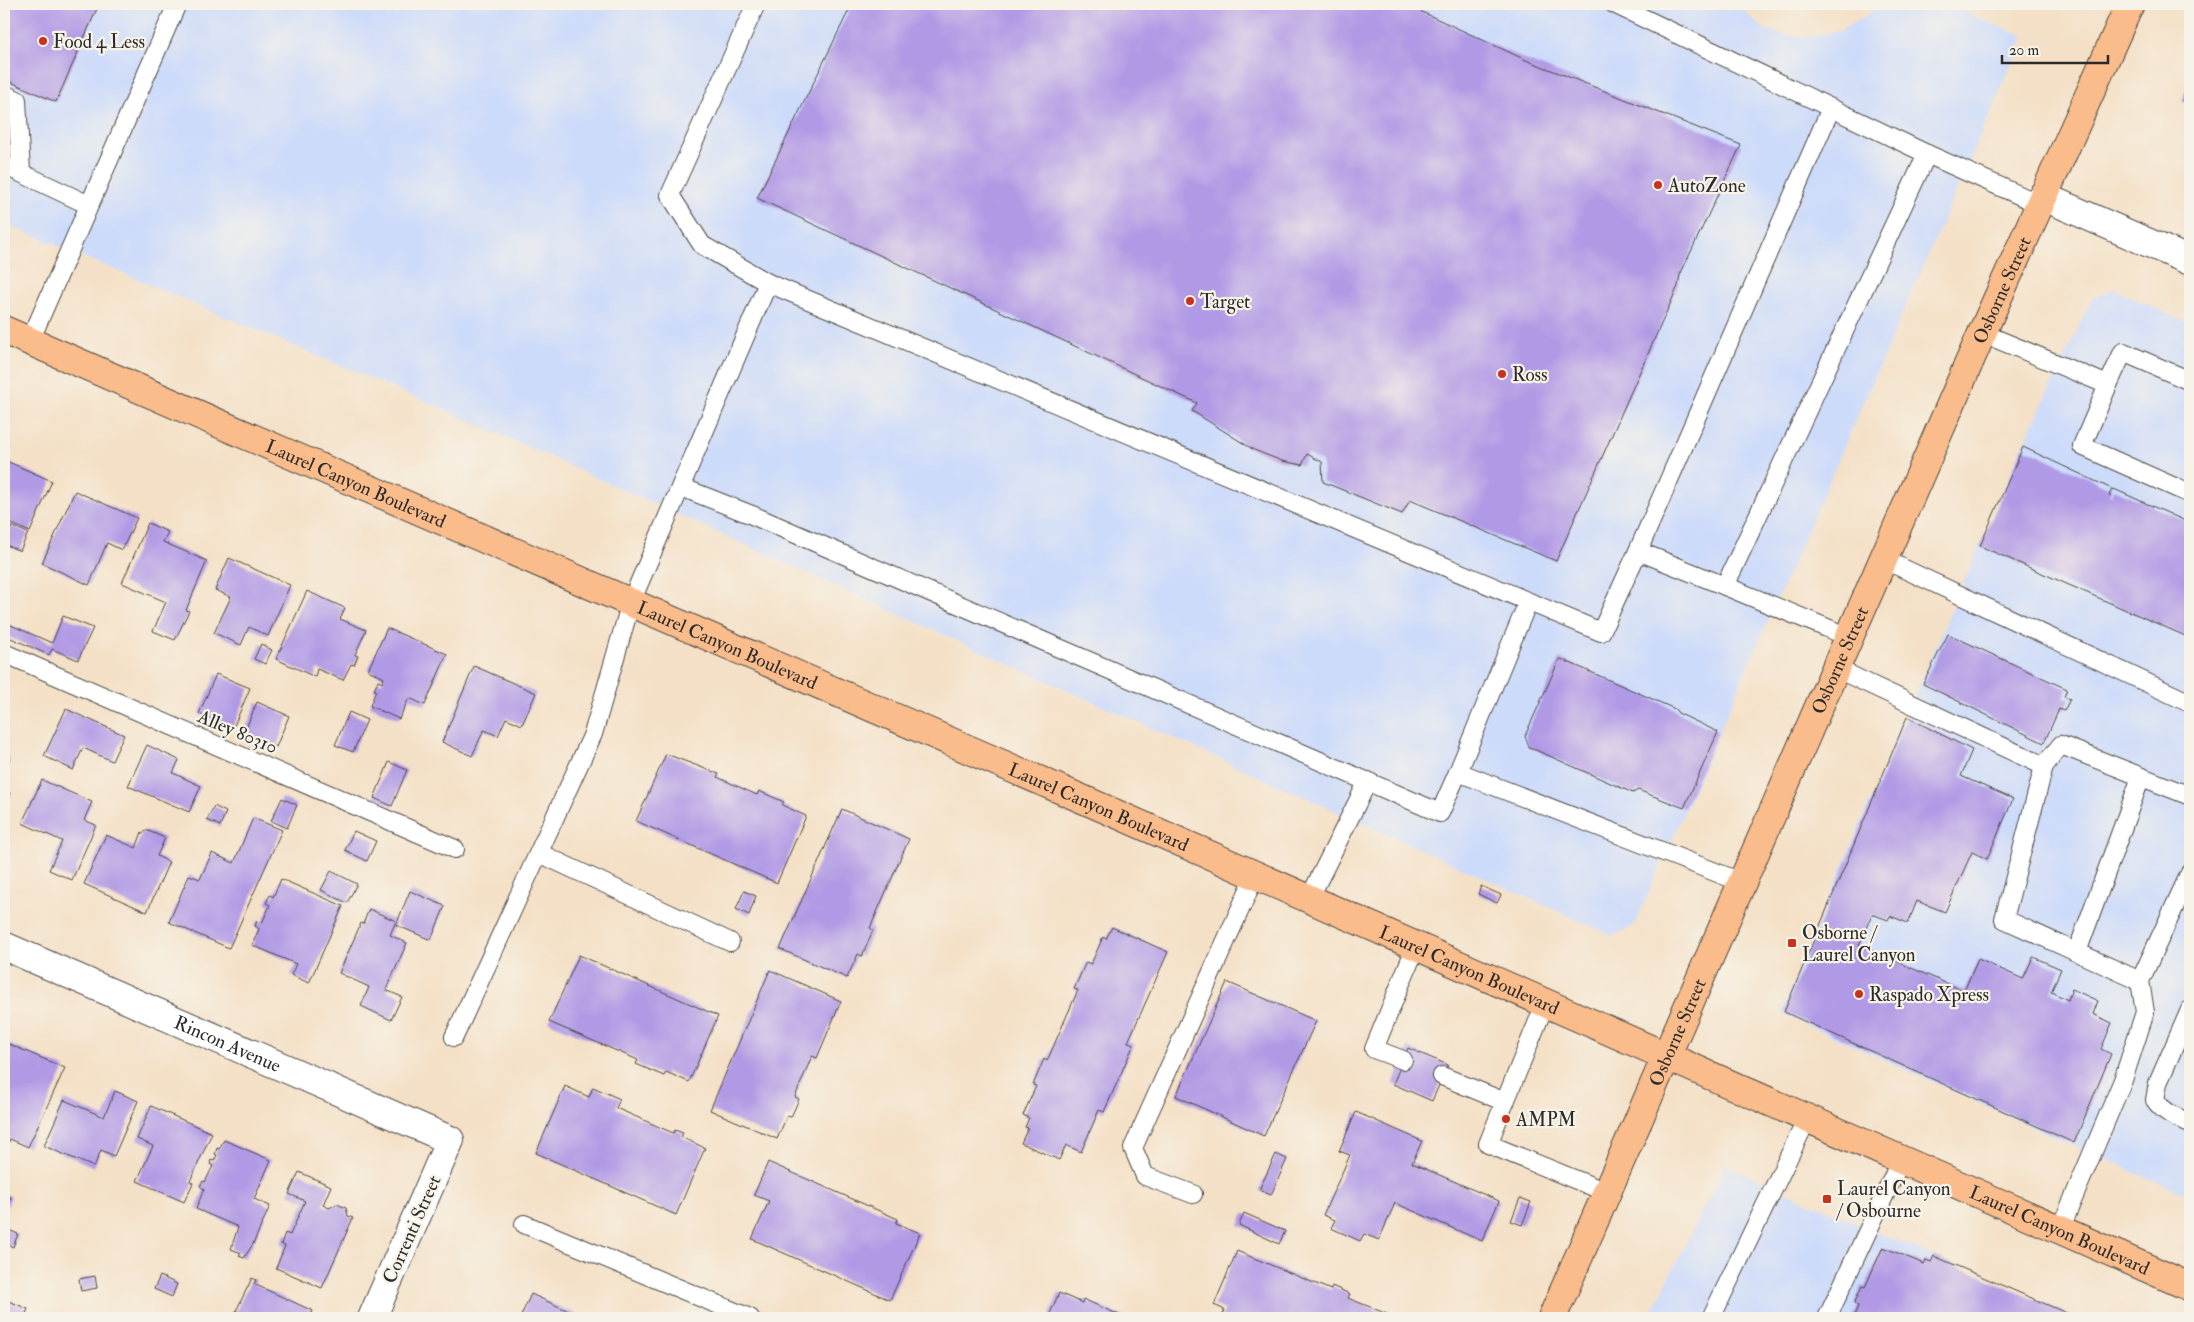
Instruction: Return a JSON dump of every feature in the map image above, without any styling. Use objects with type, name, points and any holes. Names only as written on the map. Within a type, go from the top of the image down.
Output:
[{"type":"main road","name":"Osborne Street","points":[[1552,1318],[2040,200],[2130,4]]},
{"type":"main road","name":"Laurel Canyon Boulevard","points":[[4,330],[631,602],[2190,1287]]},
{"type":"street","points":[[2040,200],[2190,261]]},
{"type":"street","name":"Rincon Avenue","points":[[4,946],[450,1140]]},
{"type":"street","name":"Correnti Street","points":[[372,1318],[450,1140]]},
{"type":"lane","points":[[30,341],[177,4]]},
{"type":"lane","points":[[756,4],[670,196],[702,245],[768,283],[1602,632],[1831,108]]},
{"type":"lane","points":[[1614,4],[1927,154],[2040,200]]},
{"type":"lane","points":[[4,94],[16,100],[21,172]]},
{"type":"lane","points":[[1724,586],[1927,154]]},
{"type":"lane","points":[[4,164],[89,205]]},
{"type":"lane","points":[[454,1038],[593,734],[631,602],[768,283]]},
{"type":"lane","points":[[1982,333],[2108,385]]},
{"type":"lane","points":[[2190,381],[2123,352],[2082,446],[2190,494]]},
{"type":"lane","points":[[681,487],[752,515],[1368,781],[1440,814],[1528,602]]},
{"type":"lane","points":[[1638,551],[1849,637]]},
{"type":"lane","points":[[1883,559],[2190,703]]},
{"type":"lane","name":"Alley 80310","points":[[4,653],[455,849]]},
{"type":"lane","points":[[1835,668],[2044,766]]},
{"type":"lane","points":[[2140,980],[2004,920],[2044,766],[2061,745],[2190,796]]},
{"type":"lane","points":[[1458,772],[1741,882]]},
{"type":"lane","points":[[2077,952],[2141,777]]},
{"type":"lane","points":[[1309,899],[1368,781]]},
{"type":"lane","points":[[539,854],[730,942]]},
{"type":"lane","points":[[2060,1230],[2123,1080],[2145,1012],[2140,980],[2190,873]]},
{"type":"lane","points":[[1193,1194],[1145,1176],[1133,1148],[1256,876]]},
{"type":"lane","points":[[1403,1060],[1374,1049],[1416,946]]},
{"type":"lane","points":[[1545,1004],[1488,1144],[1606,1192]]},
{"type":"lane","points":[[2190,1010],[2158,1082],[2155,1100],[2161,1108],[2190,1123]]},
{"type":"lane","points":[[1442,1076],[1505,1102]]},
{"type":"lane","points":[[1711,1318],[1807,1119]]},
{"type":"lane","points":[[1827,1318],[1901,1160]]},
{"type":"lane","points":[[524,1224],[750,1318]]},
{"type":"shaded area","points":[[4,4],[1737,4],[1761,27],[1784,35],[1806,37],[1839,31],[1865,17],[1880,4],[1944,4],[2024,36],[1634,926],[1613,936],[450,412],[4,223]]},
{"type":"shaded area","points":[[2113,289],[2190,324],[2190,1196],[2074,1146],[1781,1013],[1905,718],[2024,443],[2092,299]]},
{"type":"shaded area","points":[[1725,1165],[2073,1318],[1649,1318]]},
{"type":"building","name":"Food 4 Less","points":[[4,4],[99,4],[56,102],[4,79]]},
{"type":"building","name":"Target","points":[[852,4],[1405,4],[1526,60],[1741,145],[1680,275],[1678,286],[1556,561],[1410,500],[1402,514],[1323,482],[1322,462],[1307,454],[1302,465],[1282,461],[1254,450],[1192,411],[1197,403],[757,198]]},
{"type":"building","points":[[2190,79],[2190,105],[2182,101]]},
{"type":"building","points":[[2023,447],[2112,489],[2109,495],[2111,496],[2114,489],[2190,523],[2190,638],[1980,546]]},
{"type":"building","points":[[4,460],[52,481],[30,532],[10,523],[4,539]]},
{"type":"building","points":[[75,491],[137,518],[122,550],[107,543],[89,585],[42,563]]},
{"type":"building","points":[[148,523],[168,532],[163,542],[207,561],[186,610],[189,611],[175,640],[153,631],[166,602],[122,583]]},
{"type":"building","points":[[12,526],[28,533],[20,551],[4,544]]},
{"type":"building","points":[[229,558],[290,585],[268,636],[249,627],[241,645],[214,633],[231,597],[215,590]]},
{"type":"building","points":[[307,591],[345,608],[340,619],[366,630],[355,655],[358,656],[354,665],[351,664],[343,680],[317,669],[315,677],[276,659]]},
{"type":"building","points":[[63,616],[93,628],[78,660],[52,649],[49,655],[4,635],[4,622],[52,643]]},
{"type":"building","points":[[387,628],[447,654],[425,705],[409,698],[399,719],[370,706],[378,681],[382,683],[384,678],[368,670]]},
{"type":"building","points":[[1948,634],[2067,689],[2064,697],[2070,699],[2064,711],[2059,709],[2044,743],[1923,684]]},
{"type":"building","points":[[261,644],[272,650],[265,664],[254,659]]},
{"type":"building","points":[[1561,659],[1675,709],[1678,713],[1718,732],[1684,808],[1638,790],[1633,793],[1529,747],[1525,736]]},
{"type":"building","points":[[474,666],[536,693],[522,725],[506,718],[498,736],[484,730],[472,756],[442,742]]},
{"type":"building","points":[[216,674],[250,688],[233,728],[199,714]]},
{"type":"building","points":[[257,702],[289,716],[276,747],[244,733]]},
{"type":"building","points":[[66,709],[124,735],[112,761],[83,748],[73,770],[44,756]]},
{"type":"building","points":[[349,712],[367,720],[353,752],[335,745]]},
{"type":"building","points":[[1907,717],[1972,750],[1961,776],[2013,799],[1987,859],[1972,852],[1945,912],[1917,901],[1908,923],[1890,916],[1888,920],[1872,914],[1859,945],[1964,991],[1978,959],[2023,979],[2033,957],[2061,969],[2051,992],[2068,1000],[2072,989],[2098,1001],[2093,1014],[2112,1023],[2101,1049],[2111,1054],[2074,1143],[1784,1012]]},
{"type":"building","points":[[147,745],[179,760],[173,773],[201,786],[189,812],[128,786]]},
{"type":"building","points":[[666,754],[719,774],[717,777],[757,795],[759,791],[784,802],[782,805],[806,816],[777,883],[636,821]]},
{"type":"building","points":[[4,755],[10,758],[4,771]]},
{"type":"building","points":[[389,762],[407,770],[392,806],[374,798]]},
{"type":"building","points":[[42,780],[92,802],[84,820],[96,825],[72,880],[49,870],[62,841],[22,823]]},
{"type":"building","points":[[4,791],[10,793],[4,808]]},
{"type":"building","points":[[282,798],[297,805],[287,828],[271,821]]},
{"type":"building","points":[[214,806],[226,812],[220,826],[207,820]]},
{"type":"building","points":[[842,809],[909,839],[870,928],[873,930],[862,956],[858,954],[847,978],[780,949]]},
{"type":"building","points":[[253,818],[282,830],[229,948],[169,922],[189,875],[200,879],[212,853],[234,863]]},
{"type":"building","points":[[146,830],[165,838],[157,856],[169,862],[147,912],[84,884],[106,835],[136,848],[142,832],[144,833]]},
{"type":"building","points":[[354,831],[376,841],[367,861],[345,850]]},
{"type":"building","points":[[331,871],[357,884],[347,903],[321,890]]},
{"type":"building","points":[[281,879],[343,906],[309,983],[291,975],[296,964],[252,945],[259,929],[255,926],[257,921],[262,923],[270,905],[266,903],[270,895],[273,897]]},
{"type":"building","points":[[1481,886],[1501,895],[1497,903],[1478,894]]},
{"type":"building","points":[[410,891],[445,906],[431,940],[396,925]]},
{"type":"building","points":[[744,891],[756,896],[749,915],[736,909]]},
{"type":"building","points":[[369,909],[396,921],[390,935],[407,943],[386,990],[402,997],[391,1020],[361,1006],[369,987],[339,973]]},
{"type":"building","points":[[1112,927],[1168,952],[1128,1042],[1134,1044],[1104,1112],[1099,1110],[1081,1152],[1066,1145],[1059,1160],[1021,1143],[1028,1128],[1025,1127],[1029,1118],[1023,1115],[1036,1086],[1033,1085],[1044,1059],[1047,1061],[1078,990],[1074,989],[1086,962],[1091,964],[1103,937],[1106,939]]},
{"type":"building","points":[[579,955],[718,1016],[689,1082],[666,1072],[664,1076],[636,1064],[638,1060],[549,1022]]},
{"type":"building","points":[[770,970],[841,1001],[817,1058],[812,1056],[795,1097],[799,1099],[791,1117],[787,1116],[777,1139],[710,1110]]},
{"type":"building","points":[[1227,982],[1316,1021],[1264,1136],[1176,1096]]},
{"type":"building","points":[[4,1042],[65,1068],[28,1147],[10,1139],[8,1143],[4,1141]]},
{"type":"building","points":[[1408,1048],[1448,1065],[1432,1101],[1393,1084]]},
{"type":"building","points":[[565,1086],[589,1097],[593,1087],[620,1099],[616,1108],[673,1133],[675,1130],[683,1133],[681,1137],[705,1148],[676,1215],[536,1153]]},
{"type":"building","points":[[115,1091],[138,1101],[114,1156],[101,1150],[94,1167],[44,1146],[64,1100],[104,1117]]},
{"type":"building","points":[[151,1106],[212,1133],[190,1181],[193,1183],[184,1202],[137,1181],[153,1146],[137,1139]]},
{"type":"building","points":[[1356,1112],[1422,1141],[1412,1163],[1499,1201],[1482,1241],[1395,1203],[1379,1240],[1364,1234],[1360,1241],[1331,1228],[1335,1220],[1323,1215],[1350,1155],[1339,1151]]},
{"type":"building","points":[[224,1140],[271,1160],[254,1199],[270,1206],[253,1244],[244,1258],[239,1256],[241,1253],[231,1249],[238,1227],[196,1209],[204,1189],[200,1186],[203,1181],[205,1182],[213,1166],[210,1164],[211,1160],[214,1161],[217,1155],[215,1154],[217,1148],[219,1149]]},
{"type":"building","points":[[1276,1154],[1287,1159],[1271,1195],[1259,1190]]},
{"type":"building","points":[[768,1162],[898,1219],[896,1223],[920,1233],[890,1300],[752,1239],[769,1201],[754,1195]]},
{"type":"building","points":[[299,1172],[331,1186],[323,1205],[329,1208],[337,1204],[346,1208],[348,1216],[353,1218],[322,1288],[276,1268],[285,1246],[281,1244],[285,1233],[290,1235],[305,1201],[289,1194]]},
{"type":"building","points":[[4,1193],[11,1197],[6,1209],[4,1208]]},
{"type":"building","points":[[1520,1198],[1531,1202],[1522,1225],[1511,1221]]},
{"type":"building","points":[[1244,1213],[1285,1231],[1279,1244],[1239,1225]]},
{"type":"building","points":[[4,1228],[18,1234],[13,1247],[4,1243]]},
{"type":"building","points":[[1883,1247],[1924,1264],[1926,1260],[1931,1262],[1934,1256],[2078,1318],[1853,1318],[1858,1306],[1854,1304],[1862,1286],[1865,1287]]},
{"type":"building","points":[[1237,1251],[1331,1290],[1332,1286],[1350,1294],[1348,1298],[1397,1318],[1221,1318],[1225,1310],[1214,1305]]},
{"type":"building","points":[[95,1276],[97,1288],[81,1291],[79,1279]]},
{"type":"building","points":[[160,1276],[177,1284],[172,1297],[154,1289]]},
{"type":"building","points":[[252,1278],[256,1280],[254,1284],[313,1311],[309,1318],[253,1318],[236,1311]]},
{"type":"building","points":[[1059,1293],[1082,1303],[1083,1299],[1126,1318],[1048,1318]]},
{"type":"building","points":[[531,1294],[584,1318],[520,1318]]},
{"type":"building","points":[[4,1299],[28,1309],[24,1318],[4,1318]]},
{"type":"place","name":"Food 4 Less","points":[[43,41]]},
{"type":"place","name":"AutoZone","points":[[1658,185]]},
{"type":"place","name":"Target","points":[[1190,301]]},
{"type":"place","name":"Ross","points":[[1502,374]]},
{"type":"place","name":"Osborne / Laurel Canyon","points":[[1792,943]]},
{"type":"place","name":"Raspado Xpress","points":[[1859,994]]},
{"type":"place","name":"AMPM","points":[[1506,1119]]},
{"type":"place","name":"Laurel Canyon / Osbourne","points":[[1827,1199]]}]
